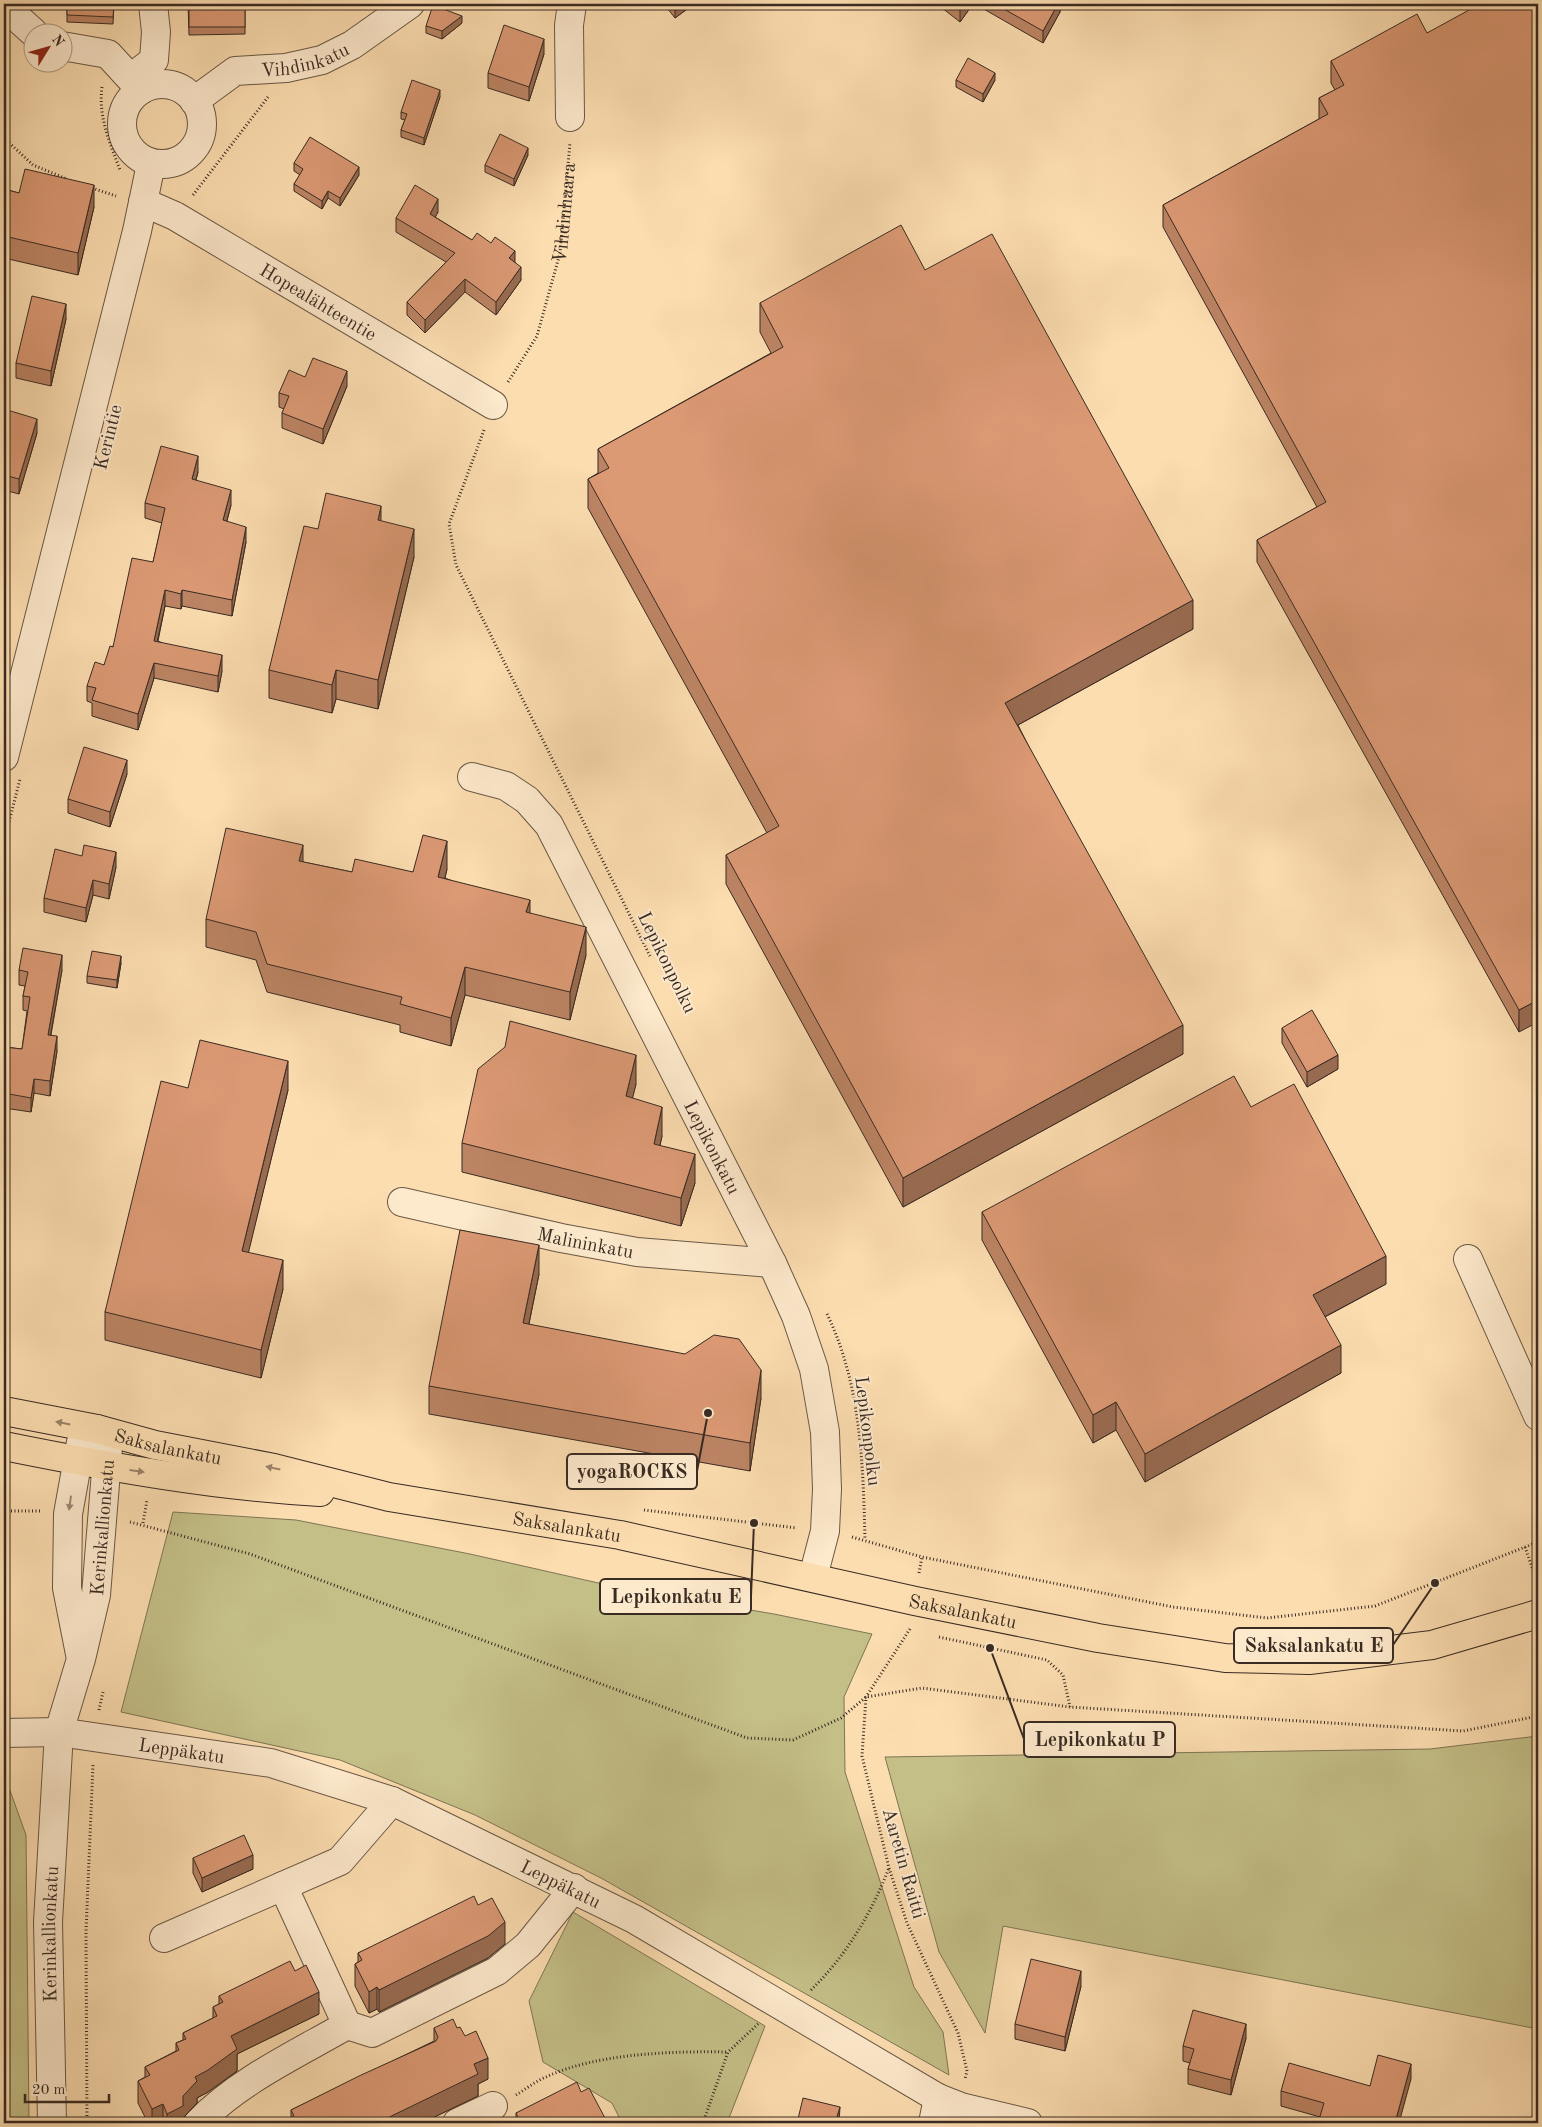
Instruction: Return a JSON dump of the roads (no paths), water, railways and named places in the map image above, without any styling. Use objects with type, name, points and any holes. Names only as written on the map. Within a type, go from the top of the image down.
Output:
[{"type":"main road","name":"Saksalankatu","points":[[4,1411],[97,1429],[155,1445],[274,1468],[389,1497],[620,1535],[915,1601],[1098,1638],[1224,1658],[1309,1660],[1432,1645],[1538,1614]]},
{"type":"main road","name":"Saksalankatu","points":[[4,1446],[107,1467],[275,1489],[389,1497]]},
{"type":"street","points":[[8,4],[12,14],[22,23]]},
{"type":"street","points":[[72,48],[108,54],[136,84],[161,84],[178,87],[194,101],[202,123],[197,145],[178,162],[165,165],[151,164],[131,152],[125,142],[121,128],[121,118],[136,84],[154,60],[156,32],[153,4]]},
{"type":"street","name":"Vihdinkatu","points":[[194,101],[236,71],[286,68],[322,60],[352,45],[410,4]]},
{"type":"street","points":[[570,117],[570,25],[572,4]]},
{"type":"street","name":"Kerintie","points":[[12,766],[133,200],[151,164]]},
{"type":"street","name":"Hopealähteentie","points":[[133,200],[175,216],[493,405]]},
{"type":"street","name":"Lepikonkatu","points":[[472,777],[506,786],[527,800],[549,825],[772,1263],[796,1316],[814,1368],[825,1432],[827,1489],[825,1531],[813,1577]]},
{"type":"street","name":"Malininkatu","points":[[402,1202],[561,1238],[637,1252],[772,1263]]},
{"type":"street","points":[[1468,1259],[1538,1416]]},
{"type":"street","name":"Kerinkallionkatu","points":[[52,2123],[48,1922],[59,1732],[81,1659],[96,1595],[108,1447],[97,1429],[81,1442],[76,1460],[68,1514],[67,1588],[81,1659]]},
{"type":"street","points":[[4,1733],[59,1732]]},
{"type":"street","name":"Leppäkatu","points":[[59,1732],[271,1763],[392,1801],[574,1888],[634,1919],[785,2008],[944,2109],[1028,2123]]},
{"type":"street","points":[[164,1938],[340,1861],[392,1801]]},
{"type":"street","points":[[283,1886],[347,2025],[372,2033],[497,1971],[528,1945],[574,1888]]},
{"type":"street","points":[[198,2123],[211,2110],[255,2079],[347,2025]]},
{"type":"street","points":[[457,2123],[493,2106]]},
{"type":"place","name":"yogaROCKS","points":[[708,1413]]},
{"type":"place","name":"Lepikonkatu E","points":[[754,1523]]},
{"type":"place","name":"Saksalankatu E","points":[[1435,1583]]},
{"type":"place","name":"Lepikonkatu P","points":[[990,1648]]}]
